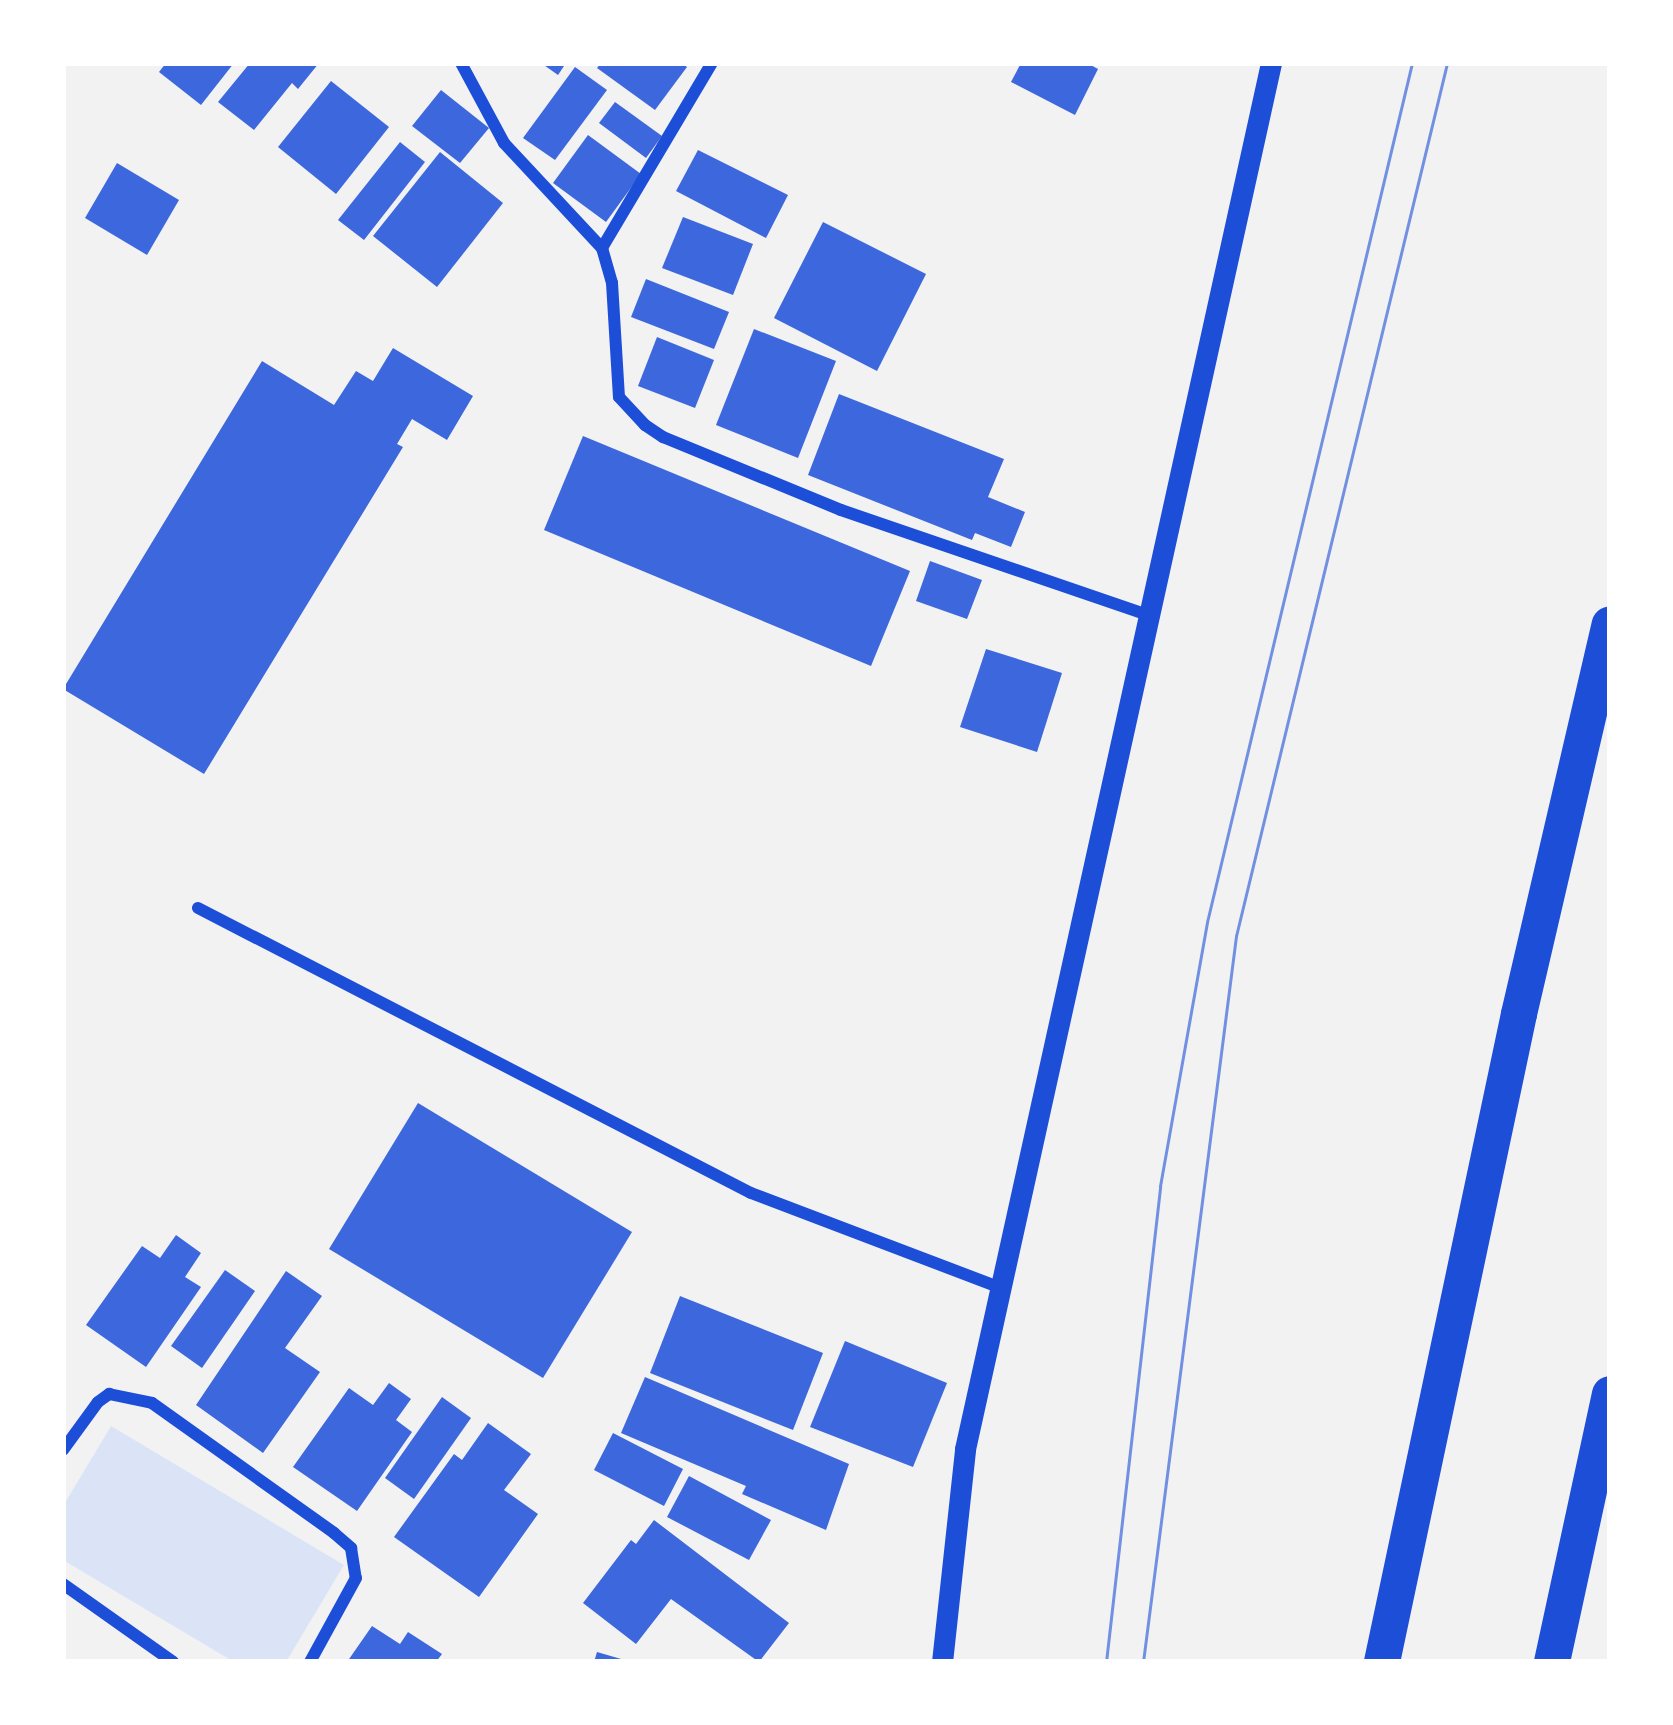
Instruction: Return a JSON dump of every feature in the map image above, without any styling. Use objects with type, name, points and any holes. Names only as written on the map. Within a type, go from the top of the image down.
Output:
[{"type":"highway","points":[[1382,1662],[1519,1014],[1610,624]]},
{"type":"highway","points":[[1552,1662],[1610,1394]]},
{"type":"street","points":[[461,63],[504,143],[602,248],[612,283],[620,397],[662,437],[955,553],[1150,616]]},
{"type":"street","points":[[602,248],[712,63]]},
{"type":"street","points":[[942,1662],[965,1449],[1270,63]]},
{"type":"street","points":[[199,908],[751,1193],[999,1287]]},
{"type":"street","points":[[63,1450],[109,1394],[152,1403],[334,1532],[351,1548],[356,1578],[310,1662]]},
{"type":"street","points":[[63,1584],[163,1659]]},
{"type":"shaded area","points":[[111,1426],[344,1565],[286,1662],[234,1662],[63,1560],[63,1506]]},
{"type":"building","points":[[166,63],[234,63],[201,105],[159,72]]},
{"type":"building","points":[[250,63],[319,63],[298,89],[292,83],[254,130],[218,102]]},
{"type":"building","points":[[541,63],[566,63],[558,75]]},
{"type":"building","points":[[601,63],[682,63],[687,67],[655,110],[597,68]]},
{"type":"building","points":[[1021,63],[1087,63],[1098,69],[1075,115],[1011,82]]},
{"type":"building","points":[[575,67],[607,90],[555,160],[523,138]]},
{"type":"building","points":[[331,81],[389,127],[336,194],[278,147]]},
{"type":"building","points":[[441,90],[489,128],[460,163],[412,126]]},
{"type":"building","points":[[615,102],[662,136],[646,158],[599,123]]},
{"type":"building","points":[[588,135],[641,174],[606,222],[553,183]]},
{"type":"building","points":[[400,142],[425,162],[364,240],[338,220]]},
{"type":"building","points":[[698,150],[788,195],[766,238],[676,191]]},
{"type":"building","points":[[440,152],[503,203],[437,287],[373,236]]},
{"type":"building","points":[[117,163],[179,200],[147,255],[85,218]]},
{"type":"building","points":[[683,217],[753,244],[733,295],[662,268]]},
{"type":"building","points":[[823,222],[926,274],[877,371],[774,318]]},
{"type":"building","points":[[646,279],[729,312],[714,349],[631,317]]},
{"type":"building","points":[[754,329],[836,361],[798,458],[716,425]]},
{"type":"building","points":[[657,337],[714,360],[695,408],[638,386]]},
{"type":"building","points":[[393,348],[473,396],[447,440],[412,419],[397,444],[403,447],[204,774],[63,689],[262,361],[334,405],[356,371],[373,381]]},
{"type":"building","points":[[839,394],[1004,459],[988,497],[1025,512],[1011,547],[975,533],[972,540],[808,475]]},
{"type":"building","points":[[583,436],[910,571],[871,666],[544,530]]},
{"type":"building","points":[[930,561],[982,580],[967,619],[916,601]]},
{"type":"building","points":[[986,649],[1062,673],[1037,752],[960,727]]},
{"type":"building","points":[[418,1103],[632,1232],[543,1378],[329,1249]]},
{"type":"building","points":[[176,1235],[201,1253],[185,1277],[201,1287],[146,1367],[86,1325],[142,1246],[160,1258]]},
{"type":"building","points":[[225,1270],[255,1291],[202,1368],[171,1346]]},
{"type":"building","points":[[286,1271],[322,1296],[285,1348],[320,1372],[263,1453],[196,1405]]},
{"type":"building","points":[[680,1296],[823,1353],[793,1430],[650,1373]]},
{"type":"building","points":[[845,1341],[947,1383],[913,1467],[810,1427]]},
{"type":"building","points":[[645,1377],[849,1464],[826,1530],[742,1494],[746,1486],[621,1433]]},
{"type":"building","points":[[389,1383],[411,1399],[396,1420],[412,1432],[357,1511],[293,1467],[349,1388],[373,1405]]},
{"type":"building","points":[[442,1397],[471,1418],[414,1499],[385,1478]]},
{"type":"building","points":[[488,1423],[531,1454],[504,1490],[538,1514],[479,1597],[394,1537],[454,1454],[462,1460]]},
{"type":"building","points":[[613,1433],[683,1469],[664,1506],[594,1470]]},
{"type":"building","points":[[689,1476],[771,1520],[749,1560],[667,1517]]},
{"type":"building","points":[[654,1520],[789,1623],[759,1662],[671,1599],[636,1644],[583,1603],[631,1540],[636,1544]]},
{"type":"building","points":[[372,1626],[400,1644],[408,1632],[442,1654],[436,1662],[347,1662]]},
{"type":"building","points":[[597,1652],[628,1661],[628,1662],[594,1662]]},
{"type":"tram line","points":[[1106,1662],[1160,1186],[1207,922],[1412,63]]},
{"type":"tram line","points":[[1143,1662],[1236,936],[1447,63]]}]
